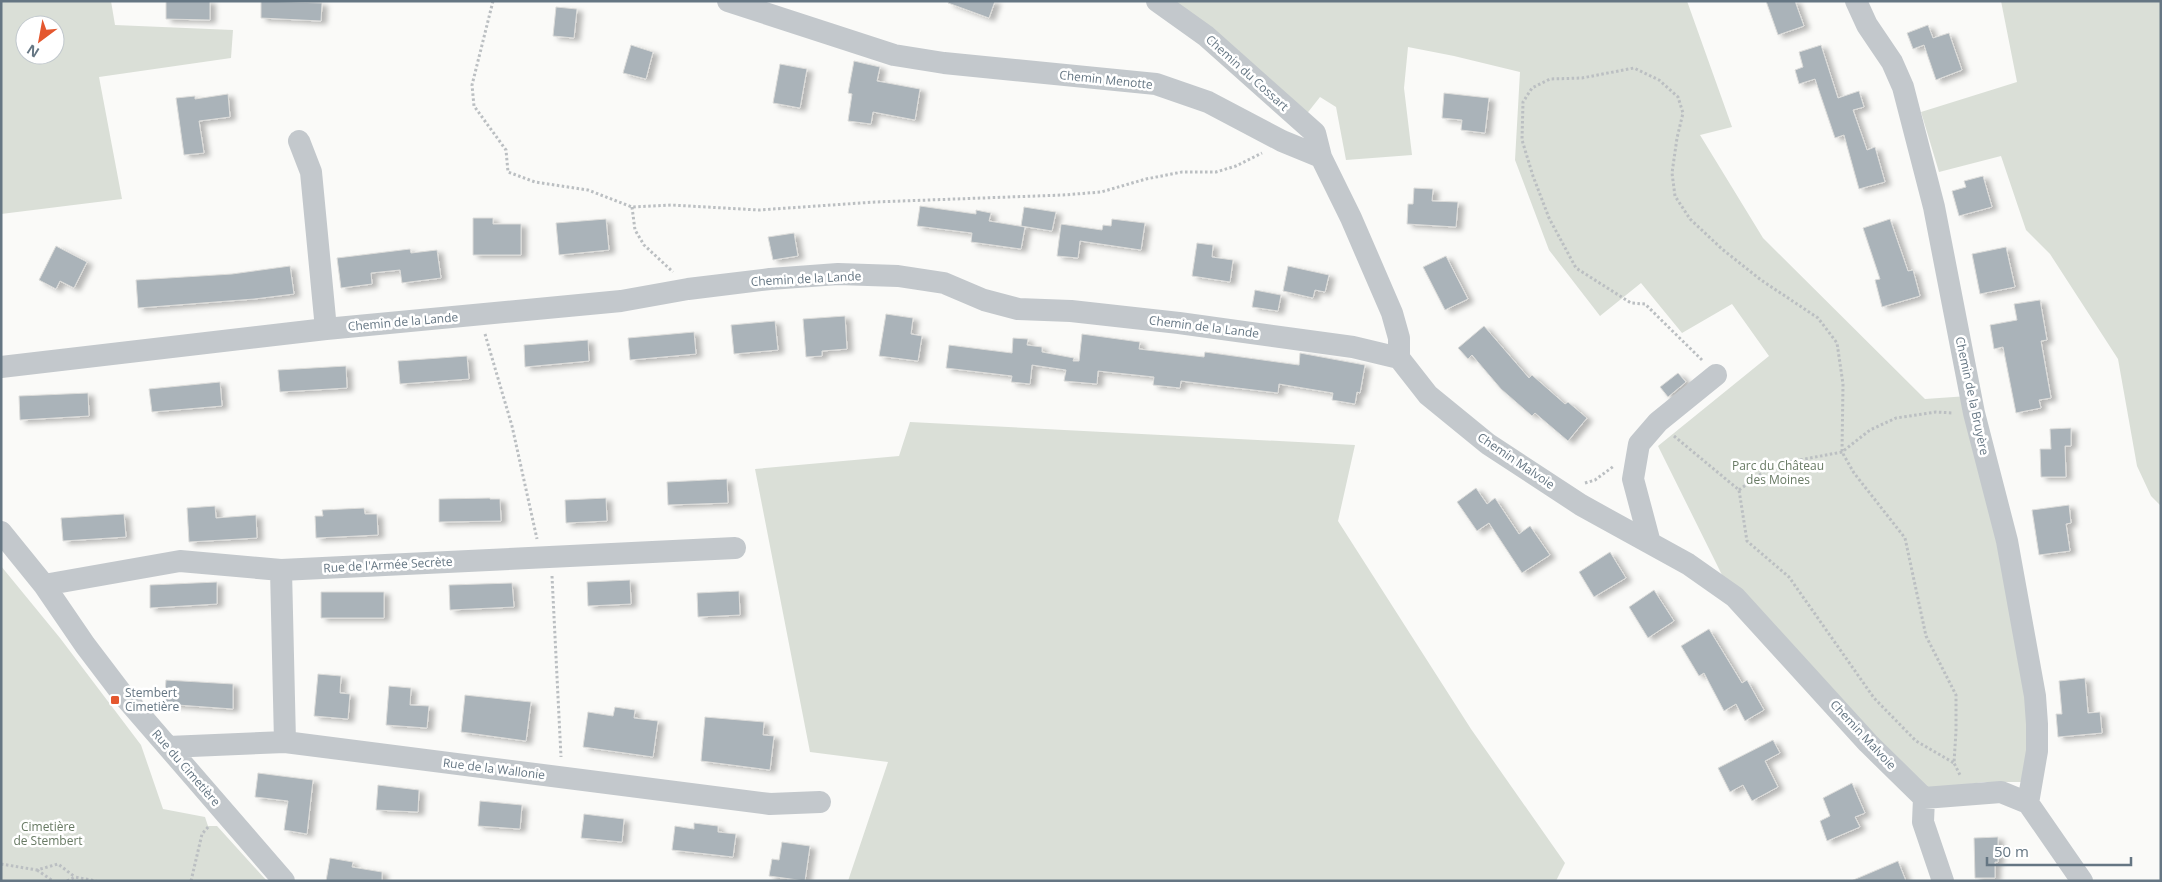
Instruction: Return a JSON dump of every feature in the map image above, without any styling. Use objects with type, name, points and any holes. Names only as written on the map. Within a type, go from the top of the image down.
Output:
[{"type":"street","name":"Chemin Menotte","points":[[728,1],[894,55],[944,63],[1156,84],[1208,102],[1282,141],[1320,157]]},
{"type":"street","name":"Chemin du Cossart","points":[[1157,1],[1206,36],[1315,133],[1320,157]]},
{"type":"street","name":"Chemin de la Bruyère","points":[[1856,1],[1867,25],[1892,62],[1902,87],[1934,207],[1974,413],[2007,541],[2035,696],[2037,751],[2028,804]]},
{"type":"street","points":[[299,141],[311,172],[326,329]]},
{"type":"street","points":[[1320,157],[1351,218],[1392,313],[1399,338],[1399,358]]},
{"type":"street","name":"Chemin de la Lande","points":[[1,367],[326,329],[621,301],[688,289],[770,279],[838,274],[898,276],[944,283],[984,300],[1018,309],[1071,312],[1179,323],[1353,347],[1399,358]]},
{"type":"street","name":"Chemin Malvoie","points":[[1399,358],[1428,395],[1488,444],[1560,491],[1688,564],[1735,597],[1868,743],[1924,798]]},
{"type":"street","points":[[1650,543],[1633,479],[1639,444],[1658,422],[1716,375]]},
{"type":"street","name":"Rue du Cimetière","points":[[1,532],[44,585],[117,688],[284,881]]},
{"type":"street","name":"Rue de l'Armée Secrète","points":[[44,585],[180,561],[281,570],[735,548]]},
{"type":"street","points":[[281,570],[285,742]]},
{"type":"street","name":"Rue de la Wallonie","points":[[168,747],[285,742],[770,804],[820,802]]},
{"type":"street","points":[[1942,881],[1923,822],[1924,798],[2001,792],[2028,804],[2082,881]]},
{"type":"path","points":[[493,1],[472,85],[474,106],[506,150],[508,172],[535,182],[588,190],[632,206],[671,205],[759,210],[875,202],[1101,192],[1146,179],[1182,172],[1216,172],[1236,166],[1282,141]]},
{"type":"path","points":[[1658,422],[1739,490],[1746,540],[1789,576],[1874,698],[1916,742],[1954,763],[1956,695],[1926,636],[1906,538],[1854,473],[1842,452],[1843,384],[1837,343],[1818,318],[1761,280],[1690,219],[1675,196],[1672,173],[1683,112],[1678,97],[1659,80],[1634,68],[1582,78],[1550,79],[1532,88],[1523,102],[1522,140],[1549,218],[1576,268],[1631,303],[1645,304],[1716,375]]},
{"type":"path","points":[[632,206],[635,230],[644,245],[677,275],[688,289]]},
{"type":"path","points":[[479,314],[512,426],[536,534],[545,557],[562,778]]},
{"type":"path","points":[[1739,490],[1773,465],[1842,452],[1870,430],[1896,418],[1936,412],[1974,413]]},
{"type":"path","points":[[1560,491],[1595,480],[1624,460],[1639,444]]},
{"type":"path","points":[[191,881],[202,834],[223,811]]},
{"type":"path","points":[[1,864],[37,870],[53,881]]},
{"type":"path","points":[[37,870],[58,864],[75,877],[96,881]]},
{"type":"path","points":[[67,881],[75,877]]},
{"type":"green space","points":[[1,1],[111,1],[115,25],[233,30],[231,58],[99,77],[122,199],[1,214]]},
{"type":"green space","name":"Parc du Château des Moines","points":[[1167,1],[1687,1],[1732,127],[1700,135],[1763,238],[1925,399],[1968,396],[2030,697],[2024,782],[1984,782],[1925,790],[1723,577],[1658,446],[1769,356],[1732,304],[1682,333],[1641,283],[1600,316],[1549,250],[1515,160],[1520,72],[1408,47],[1404,88],[1412,155],[1346,160],[1336,107],[1320,97],[1305,116]]},
{"type":"green space","points":[[2001,1],[2161,1],[2161,506],[2151,496],[2137,466],[2118,359],[2050,254],[2026,230],[2001,156],[1939,172],[1921,112],[2017,82]]},
{"type":"green space","points":[[910,422],[1355,445],[1338,521],[1471,729],[1565,863],[1556,881],[848,881],[888,762],[810,752],[755,469],[899,456]]},
{"type":"green space","name":"Cimetière de Stembert","points":[[1,566],[60,638],[141,745],[163,809],[205,817],[208,826],[217,826],[267,881],[1,881]]},
{"type":"building","points":[[166,1],[210,1],[210,20],[166,19]]},
{"type":"building","points":[[261,1],[322,3],[321,21],[261,18]]},
{"type":"building","points":[[949,1],[995,1],[989,18],[948,3]]},
{"type":"building","points":[[1766,1],[1795,1],[1804,26],[1778,35]]},
{"type":"building","points":[[556,7],[577,9],[574,38],[553,36]]},
{"type":"building","points":[[1928,25],[1933,38],[1949,33],[1962,70],[1936,80],[1924,45],[1913,49],[1907,33]]},
{"type":"building","points":[[631,45],[653,52],[646,79],[623,73]]},
{"type":"building","points":[[1821,45],[1838,98],[1859,91],[1864,107],[1853,110],[1867,150],[1875,147],[1885,182],[1859,189],[1844,135],[1835,138],[1815,79],[1799,84],[1795,70],[1803,67],[1799,52]]},
{"type":"building","points":[[854,61],[880,67],[877,81],[920,89],[915,120],[873,112],[871,124],[848,121],[852,94],[848,93]]},
{"type":"building","points":[[780,64],[807,69],[800,108],[773,103]]},
{"type":"building","points":[[1444,93],[1489,98],[1485,133],[1461,130],[1462,120],[1442,118]]},
{"type":"building","points":[[228,94],[230,117],[199,121],[204,153],[184,155],[176,98],[195,96],[195,99]]},
{"type":"building","points":[[1983,176],[1992,207],[1959,216],[1952,191],[1966,187],[1964,181]]},
{"type":"building","points":[[1414,188],[1433,189],[1432,201],[1458,202],[1456,227],[1407,224],[1408,204],[1413,204]]},
{"type":"building","points":[[920,206],[976,214],[976,210],[991,213],[989,221],[1025,227],[1021,249],[971,242],[972,233],[917,226]]},
{"type":"building","points":[[1024,207],[1056,212],[1052,231],[1021,226]]},
{"type":"building","points":[[473,218],[493,218],[493,224],[521,224],[521,255],[473,255]]},
{"type":"building","points":[[606,219],[609,250],[559,255],[556,223]]},
{"type":"building","points":[[1112,219],[1145,223],[1141,250],[1080,241],[1078,258],[1057,256],[1061,224],[1102,230],[1103,225],[1111,226]]},
{"type":"building","points":[[1890,219],[1908,271],[1913,270],[1920,296],[1882,307],[1875,280],[1880,279],[1863,228]]},
{"type":"building","points":[[794,233],[798,256],[773,260],[768,237]]},
{"type":"building","points":[[1197,243],[1213,245],[1212,257],[1233,260],[1230,282],[1192,276]]},
{"type":"building","points":[[56,246],[87,262],[74,288],[60,281],[56,289],[39,280]]},
{"type":"building","points":[[2006,247],[2015,287],[1980,294],[1972,254]]},
{"type":"building","points":[[410,249],[411,253],[437,250],[441,278],[402,283],[400,270],[371,273],[372,284],[341,288],[337,258]]},
{"type":"building","points":[[1446,256],[1468,299],[1445,310],[1423,267]]},
{"type":"building","points":[[290,266],[294,294],[138,308],[136,280],[232,274]]},
{"type":"building","points":[[1288,266],[1329,275],[1325,292],[1315,290],[1313,298],[1283,291]]},
{"type":"building","points":[[1255,290],[1281,295],[1278,311],[1252,307]]},
{"type":"building","points":[[2040,300],[2047,340],[2041,341],[2051,398],[2039,400],[2041,408],[2016,413],[2003,347],[1994,349],[1990,325],[2017,320],[2014,304]]},
{"type":"building","points":[[886,314],[913,318],[911,334],[922,336],[918,361],[879,356]]},
{"type":"building","points":[[845,316],[847,349],[822,351],[822,356],[806,357],[803,319]]},
{"type":"building","points":[[775,321],[778,350],[734,354],[731,325]]},
{"type":"building","points":[[1484,326],[1529,378],[1532,375],[1565,404],[1568,402],[1587,418],[1568,441],[1535,413],[1532,416],[1501,389],[1472,355],[1468,359],[1458,348]]},
{"type":"building","points":[[694,332],[696,354],[630,360],[628,338]]},
{"type":"building","points":[[1082,334],[1140,342],[1139,349],[1204,357],[1205,352],[1299,365],[1300,353],[1365,365],[1360,393],[1357,392],[1355,404],[1332,400],[1333,393],[1279,384],[1278,393],[1181,381],[1180,388],[1153,385],[1154,377],[1098,371],[1097,384],[1064,381],[1066,370],[1032,365],[1030,384],[1011,382],[1012,376],[946,368],[949,345],[1012,353],[1013,338],[1028,339],[1027,345],[1042,347],[1042,352],[1074,358],[1073,361],[1079,361]]},
{"type":"building","points":[[588,340],[589,361],[525,367],[524,345]]},
{"type":"building","points":[[467,356],[469,379],[400,384],[398,361]]},
{"type":"building","points":[[346,366],[347,388],[280,392],[278,370]]},
{"type":"building","points":[[1678,373],[1686,382],[1668,397],[1660,387]]},
{"type":"building","points":[[220,382],[222,406],[152,412],[149,389]]},
{"type":"building","points":[[88,393],[89,416],[20,420],[19,396]]},
{"type":"building","points":[[2071,428],[2071,446],[2065,446],[2066,477],[2041,477],[2040,449],[2051,449],[2050,429]]},
{"type":"building","points":[[727,479],[728,503],[668,505],[667,482]]},
{"type":"building","points":[[1476,488],[1487,504],[1495,498],[1519,534],[1530,526],[1550,555],[1522,573],[1489,523],[1477,531],[1457,502]]},
{"type":"building","points":[[606,498],[607,521],[566,523],[565,500]]},
{"type":"building","points":[[439,499],[500,499],[501,521],[439,522]]},
{"type":"building","points":[[2069,505],[2071,523],[2066,524],[2070,551],[2039,555],[2032,510]]},
{"type":"building","points":[[215,506],[216,518],[256,515],[257,538],[189,542],[187,508]]},
{"type":"building","points":[[364,508],[365,514],[377,514],[378,535],[316,538],[315,516],[323,516],[322,510]]},
{"type":"building","points":[[124,514],[126,537],[63,541],[61,518]]},
{"type":"building","points":[[1610,552],[1626,578],[1594,597],[1579,572]]},
{"type":"building","points":[[630,580],[631,604],[588,606],[587,582]]},
{"type":"building","points":[[217,582],[217,604],[150,608],[150,585]]},
{"type":"building","points":[[512,583],[514,607],[450,610],[449,585]]},
{"type":"building","points":[[1654,590],[1674,621],[1648,638],[1629,607]]},
{"type":"building","points":[[739,591],[740,615],[698,617],[697,593]]},
{"type":"building","points":[[321,592],[384,592],[384,618],[321,618]]},
{"type":"building","points":[[1709,629],[1742,683],[1747,680],[1764,710],[1745,721],[1736,704],[1724,711],[1704,673],[1699,676],[1681,646]]},
{"type":"building","points":[[318,674],[341,676],[340,693],[350,694],[348,719],[314,716]]},
{"type":"building","points":[[2085,678],[2088,713],[2100,712],[2102,733],[2058,737],[2056,714],[2062,714],[2059,681]]},
{"type":"building","points":[[166,680],[233,684],[233,709],[164,704]]},
{"type":"building","points":[[389,686],[411,688],[410,705],[429,706],[427,728],[386,725]]},
{"type":"building","points":[[465,695],[531,702],[526,741],[461,732]]},
{"type":"building","points":[[615,707],[635,710],[634,718],[658,721],[653,757],[583,747],[588,712],[613,716]]},
{"type":"building","points":[[705,717],[764,722],[763,735],[774,736],[770,770],[701,761]]},
{"type":"building","points":[[1773,740],[1780,753],[1765,761],[1778,787],[1752,801],[1743,785],[1730,792],[1718,768]]},
{"type":"building","points":[[258,773],[313,780],[307,834],[284,830],[288,801],[255,797]]},
{"type":"building","points":[[1852,783],[1865,813],[1855,817],[1860,827],[1827,841],[1820,821],[1830,816],[1823,798]]},
{"type":"building","points":[[378,785],[419,790],[418,812],[376,810]]},
{"type":"building","points":[[480,801],[522,805],[520,829],[478,826]]},
{"type":"building","points":[[584,814],[624,819],[622,842],[581,838]]},
{"type":"building","points":[[694,823],[718,826],[718,832],[736,834],[733,857],[672,850],[675,826],[694,829]]},
{"type":"building","points":[[1998,837],[1998,862],[1995,862],[1995,878],[1975,878],[1974,838]]},
{"type":"building","points":[[782,842],[810,846],[805,881],[769,876],[772,859],[779,860]]},
{"type":"building","points":[[330,858],[353,862],[352,867],[382,872],[382,881],[326,881]]},
{"type":"building","points":[[1898,861],[1906,881],[1851,881]]},
{"type":"place","name":"Stembert Cimetière","points":[[115,700]]}]
